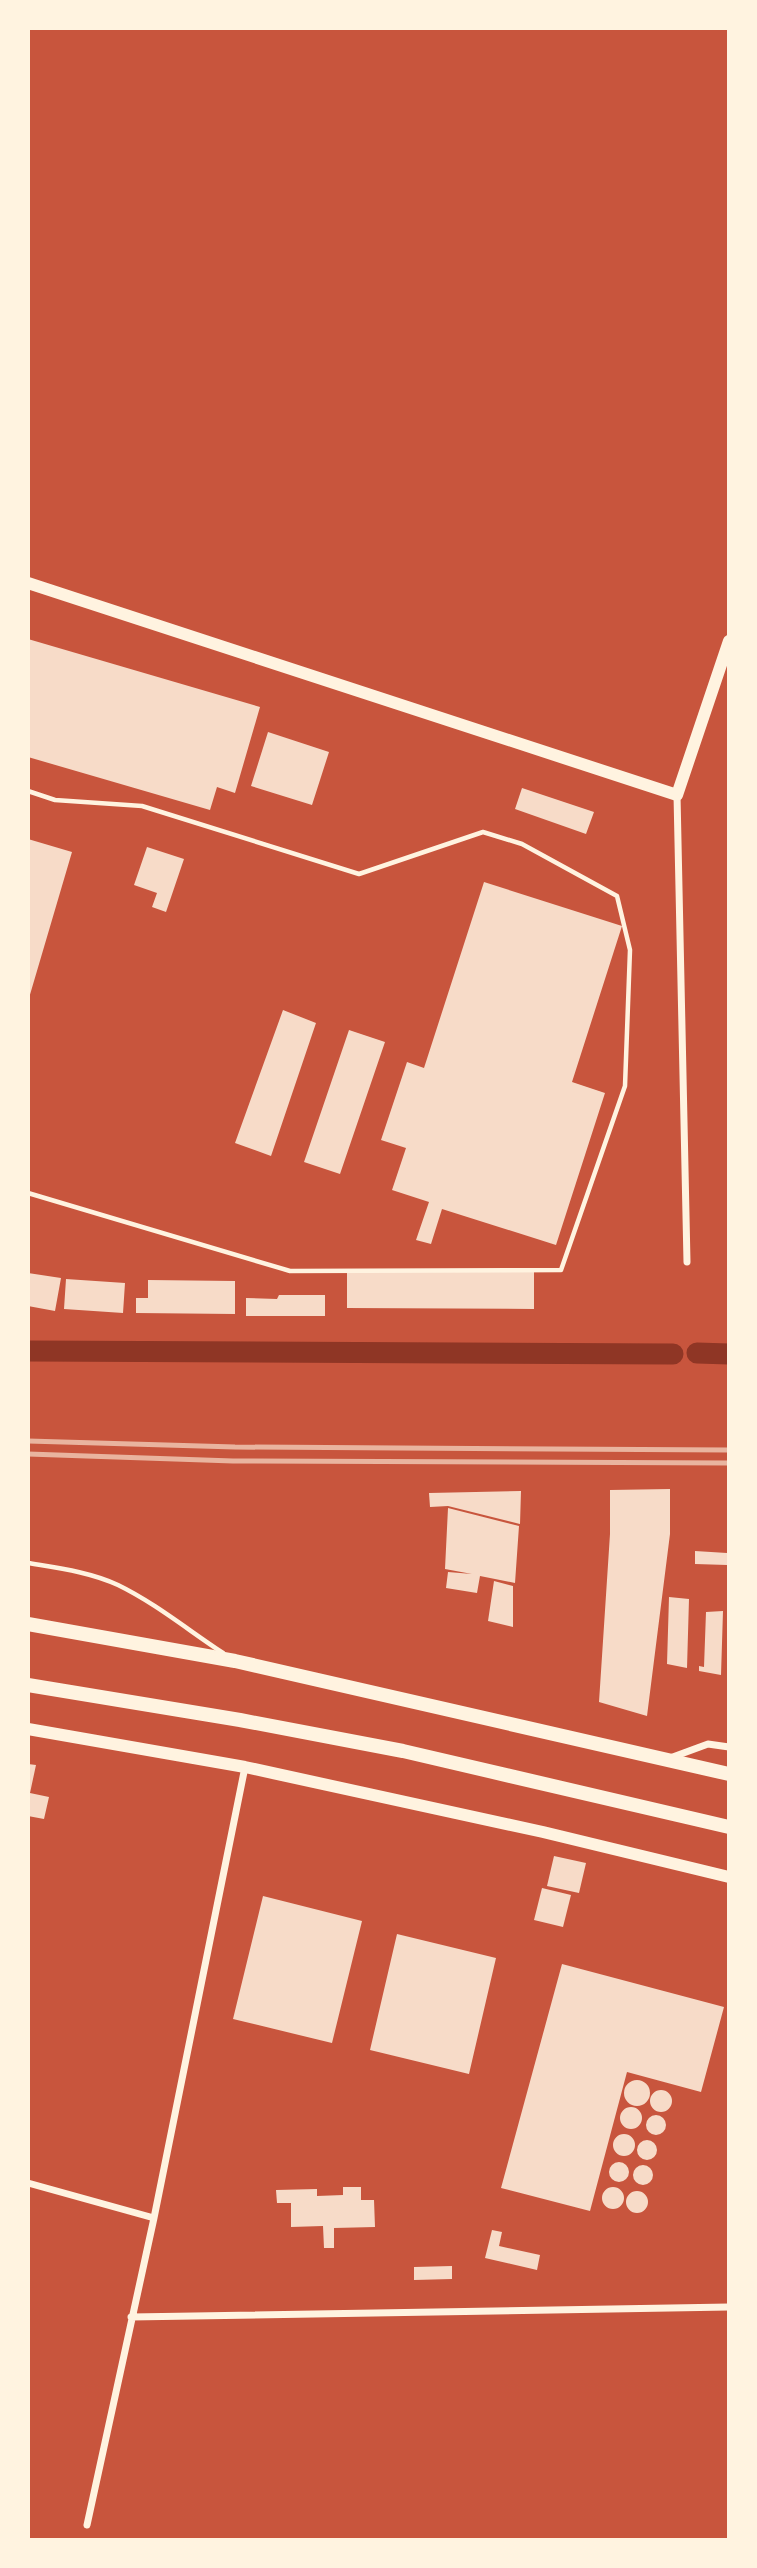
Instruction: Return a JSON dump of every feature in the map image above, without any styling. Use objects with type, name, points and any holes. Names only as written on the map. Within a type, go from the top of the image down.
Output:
[{"type":"highway","points":[[28,1623],[235,1661],[729,1774]]},
{"type":"highway","points":[[28,1685],[240,1720],[403,1751],[729,1827]]},
{"type":"main road","points":[[28,583],[677,795],[729,641]]},
{"type":"main road","points":[[28,1729],[245,1767],[543,1832],[729,1877]]},
{"type":"street","points":[[677,795],[687,1262]]},
{"type":"street","points":[[666,1759],[708,1744],[729,1747]]},
{"type":"street","points":[[87,2525],[154,2218],[245,1767]]},
{"type":"street","points":[[28,2183],[154,2218]]},
{"type":"street","points":[[131,2317],[729,2306]]},
{"type":"lane","points":[[28,791],[55,800],[142,806],[359,874],[483,832],[522,844],[617,896],[630,950],[625,1086],[561,1270],[290,1271],[28,1193]]},
{"type":"lane","points":[[28,1563],[82,1572],[117,1584],[235,1661]]},
{"type":"building","points":[[28,639],[260,707],[235,793],[217,787],[210,810],[28,757]]},
{"type":"building","points":[[268,732],[329,752],[312,805],[251,786]]},
{"type":"building","points":[[522,788],[594,812],[586,834],[515,809]]},
{"type":"building","points":[[28,839],[72,852],[29,998],[28,998]]},
{"type":"building","points":[[147,847],[184,859],[166,912],[152,907],[157,893],[134,885]]},
{"type":"building","points":[[484,882],[622,926],[572,1082],[605,1093],[556,1245],[442,1209],[431,1244],[416,1240],[429,1202],[392,1190],[406,1148],[381,1140],[407,1062],[424,1068]]},
{"type":"building","points":[[283,1010],[316,1023],[271,1156],[235,1143]]},
{"type":"building","points":[[349,1030],[385,1042],[340,1174],[304,1162]]},
{"type":"building","points":[[347,1271],[534,1272],[534,1309],[347,1308]]},
{"type":"building","points":[[28,1273],[61,1278],[55,1311],[28,1306]]},
{"type":"building","points":[[66,1279],[125,1283],[123,1313],[64,1309]]},
{"type":"building","points":[[148,1280],[235,1281],[235,1314],[136,1313],[136,1298],[148,1298]]},
{"type":"building","points":[[279,1295],[325,1295],[325,1316],[246,1316],[246,1298],[277,1299]]},
{"type":"building","points":[[670,1489],[670,1534],[647,1716],[599,1702],[610,1534],[610,1490]]},
{"type":"building","points":[[521,1491],[520,1524],[448,1506],[430,1507],[429,1493]]},
{"type":"building","points":[[448,1508],[519,1526],[515,1583],[480,1576],[477,1593],[446,1588],[448,1572],[472,1574],[445,1569]]},
{"type":"building","points":[[695,1551],[727,1553],[727,1565],[695,1564]]},
{"type":"building","points":[[494,1581],[513,1586],[513,1627],[488,1621]]},
{"type":"building","points":[[669,1597],[689,1599],[687,1668],[667,1664]]},
{"type":"building","points":[[723,1611],[721,1675],[699,1671],[699,1666],[704,1667],[706,1612]]},
{"type":"building","points":[[28,1764],[36,1765],[30,1793],[49,1797],[44,1819],[28,1816]]},
{"type":"building","points":[[554,1856],[586,1863],[579,1893],[547,1886]]},
{"type":"building","points":[[542,1888],[571,1895],[563,1927],[534,1920]]},
{"type":"building","points":[[263,1896],[362,1921],[332,2043],[233,2019]]},
{"type":"building","points":[[397,1934],[496,1958],[469,2074],[370,2050]]},
{"type":"building","points":[[562,1964],[724,2007],[701,2092],[627,2072],[590,2211],[501,2188]]},
{"type":"building","points":[[637,2080],[646,2084],[650,2093],[646,2102],[637,2106],[628,2102],[624,2093],[628,2084]]},
{"type":"building","points":[[657,2090],[665,2090],[672,2097],[672,2105],[665,2112],[657,2112],[650,2105],[650,2097]]},
{"type":"building","points":[[631,2107],[639,2110],[642,2118],[639,2126],[631,2129],[623,2126],[620,2118],[623,2110]]},
{"type":"building","points":[[656,2115],[663,2118],[666,2125],[663,2132],[656,2135],[649,2132],[646,2125],[649,2118]]},
{"type":"building","points":[[624,2134],[634,2141],[635,2145],[628,2155],[624,2156],[614,2149],[613,2145],[620,2135]]},
{"type":"building","points":[[643,2140],[651,2140],[657,2150],[651,2160],[643,2160],[637,2154],[637,2146]]},
{"type":"building","points":[[615,2162],[623,2162],[629,2172],[623,2182],[615,2182],[609,2176],[609,2168]]},
{"type":"building","points":[[643,2165],[650,2168],[653,2175],[650,2182],[643,2185],[636,2182],[633,2175],[636,2168]]},
{"type":"building","points":[[343,2187],[361,2187],[361,2200],[374,2200],[375,2227],[334,2228],[334,2248],[324,2248],[323,2226],[291,2227],[291,2203],[277,2203],[276,2190],[317,2189],[317,2196],[343,2195]]},
{"type":"building","points":[[613,2187],[621,2190],[624,2198],[621,2206],[613,2209],[605,2206],[602,2198],[605,2190]]},
{"type":"building","points":[[637,2191],[645,2194],[648,2202],[645,2210],[637,2213],[629,2210],[626,2202],[629,2194]]},
{"type":"building","points":[[492,2230],[502,2232],[499,2246],[540,2255],[537,2270],[485,2258]]},
{"type":"building","points":[[452,2266],[452,2279],[414,2280],[414,2267]]},
{"type":"waterway","points":[[28,1351],[673,1354]]},
{"type":"waterway","points":[[697,1353],[729,1354]]},
{"type":"railway","points":[[28,1441],[235,1447],[729,1450]]},
{"type":"railway","points":[[28,1454],[233,1461],[729,1463]]}]
